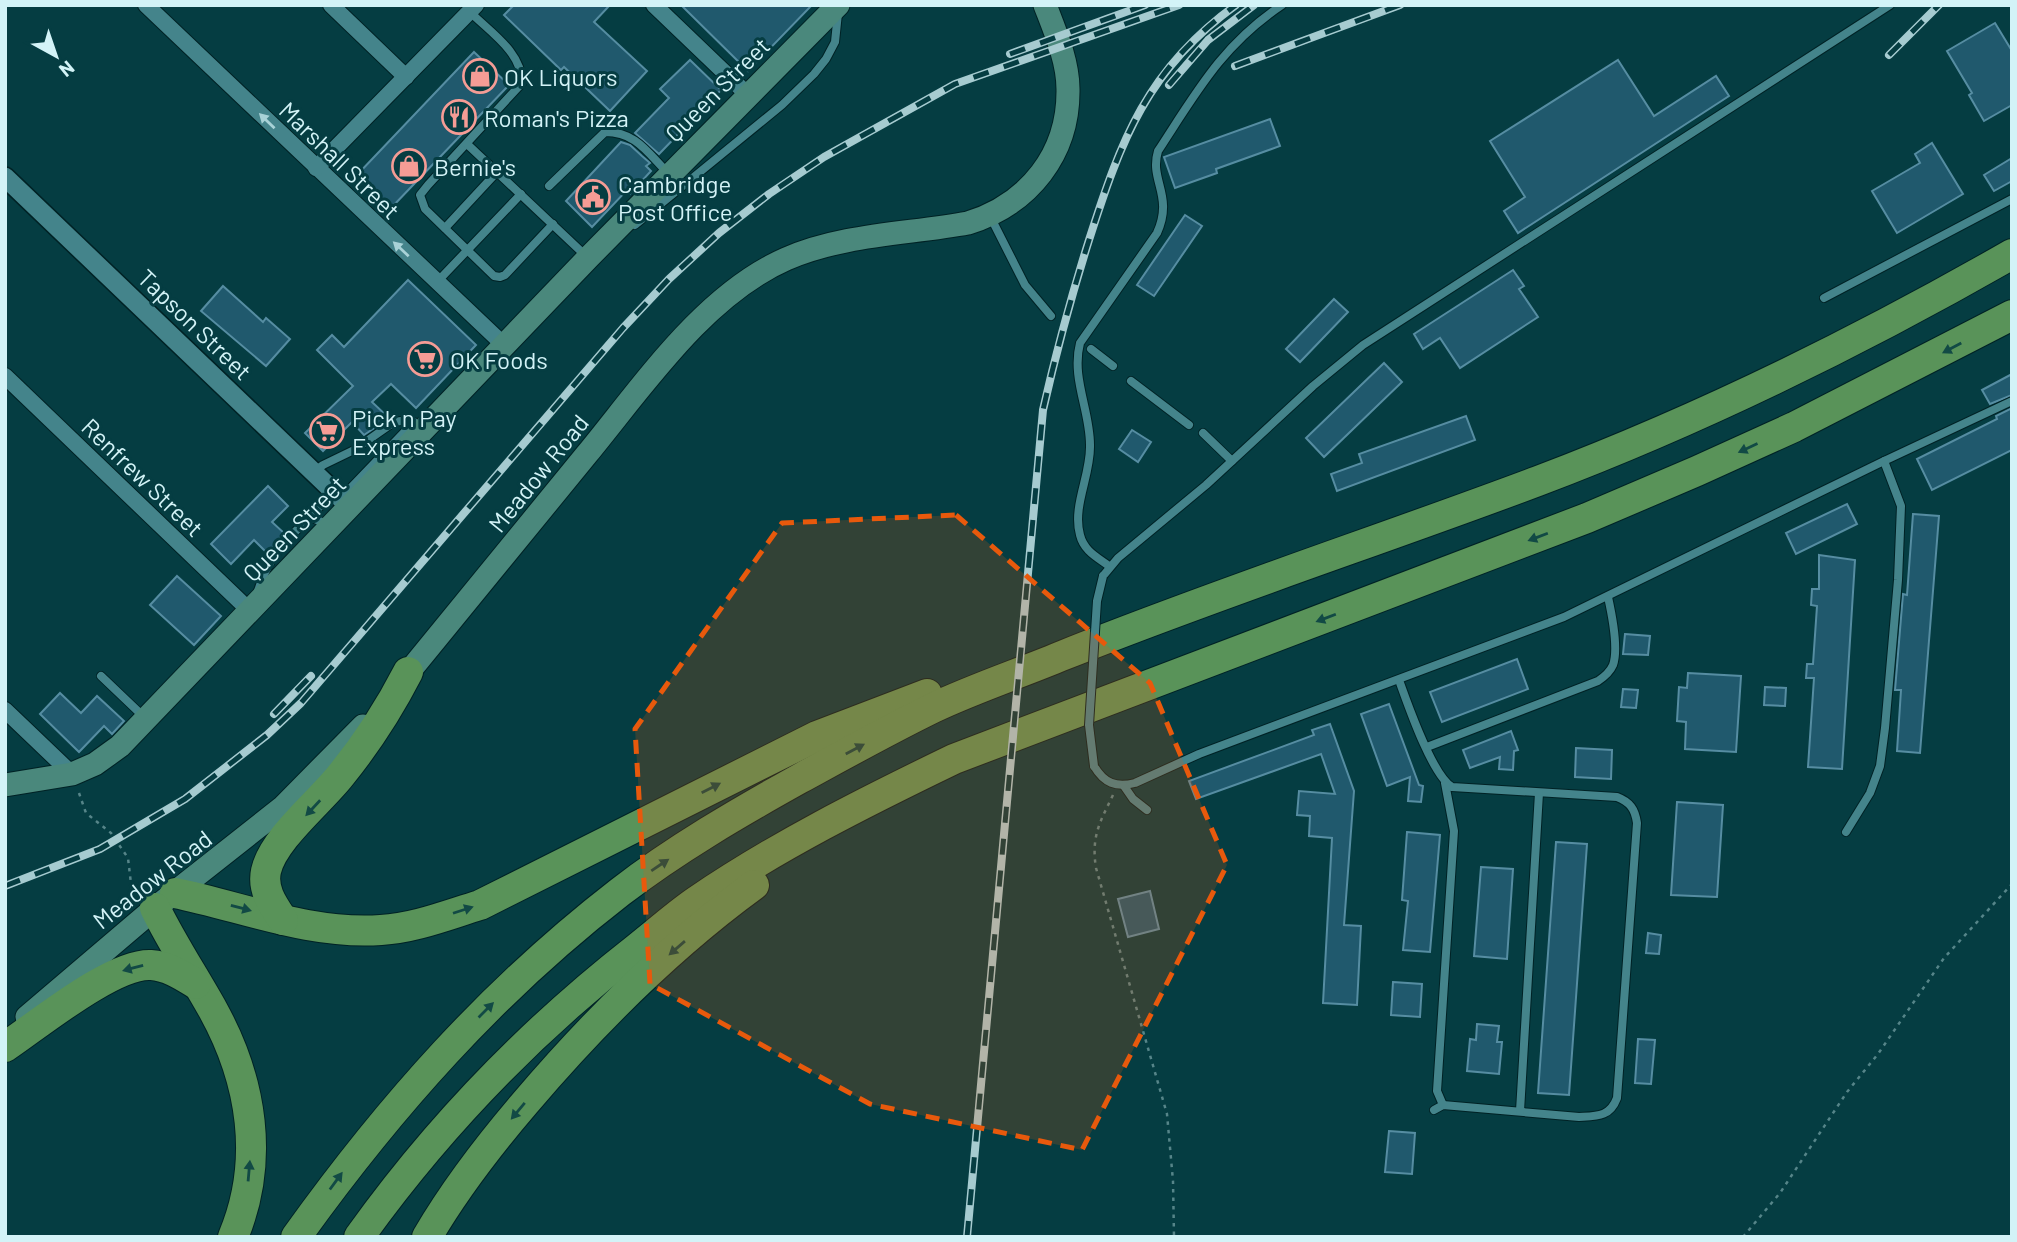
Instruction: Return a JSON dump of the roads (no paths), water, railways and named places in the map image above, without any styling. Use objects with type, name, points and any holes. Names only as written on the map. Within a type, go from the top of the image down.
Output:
[{"type":"highway","points":[[296,1237],[346,1166],[428,1069],[530,966],[623,890],[730,818],[936,706],[1132,628],[1542,479],[1658,431],[1866,334],[2012,254]]},
{"type":"highway","points":[[359,1237],[449,1125],[514,1056],[592,983],[693,903],[785,845],[954,759],[1587,518],[1697,471],[1794,427],[2012,315]]},
{"type":"highway","points":[[155,908],[283,920],[338,930],[382,930],[423,923],[480,905],[817,736],[953,685],[1132,628]]},
{"type":"highway","points":[[283,920],[266,890],[265,873],[271,857],[283,839],[341,776],[368,740],[408,672]]},
{"type":"highway","points":[[427,1237],[446,1204],[472,1169],[556,1066],[644,977],[750,888],[857,819],[963,764],[1140,690]]},
{"type":"highway","points":[[155,908],[213,1010],[234,1056],[248,1099],[252,1140],[248,1189],[233,1237]]},
{"type":"highway","points":[[5,1047],[98,984],[138,965],[155,965],[196,984]]},
{"type":"main road","name":"Meadow Road","points":[[5,1038],[155,908],[283,807],[334,758],[649,379],[725,297],[756,274],[778,263],[831,245],[941,228],[990,216],[1025,192],[1042,174],[1057,147],[1067,116],[1068,87],[1063,59],[1045,5]]},
{"type":"main road","name":"Queen Street","points":[[5,785],[72,774],[95,764],[120,746],[331,526],[342,499],[505,346],[836,6]]},
{"type":"street","name":"Marshall Street","points":[[146,5],[505,346]]},
{"type":"street","points":[[331,5],[406,77]]},
{"type":"street","points":[[654,5],[748,95]]},
{"type":"street","points":[[316,169],[473,9]]},
{"type":"street","name":"Tapson Street","points":[[5,177],[342,499]]},
{"type":"street","name":"Renfrew Street","points":[[5,376],[254,607]]},
{"type":"street","points":[[5,710],[72,774]]},
{"type":"lane","points":[[1109,566],[1086,548],[1079,529],[1078,516],[1086,482],[1090,443],[1077,374],[1076,356],[1080,343],[1157,233],[1164,202],[1155,160],[1158,151],[1221,58],[1234,43],[1282,5]]},
{"type":"lane","points":[[1147,810],[1121,786],[1100,776],[1094,766],[1089,725],[1097,601],[1103,576],[1109,566],[1206,485],[1338,364],[1373,338],[1890,5]]},
{"type":"lane","points":[[467,144],[588,258],[621,237],[782,105],[814,74],[835,42],[838,26],[836,6]]},
{"type":"lane","points":[[473,9],[516,57],[522,69],[522,83],[420,195],[421,202],[494,276],[500,277],[505,275],[553,224]]},
{"type":"lane","points":[[549,186],[605,132],[618,132],[633,137],[670,175]]},
{"type":"lane","points":[[445,228],[497,173]]},
{"type":"lane","points":[[437,282],[521,194]]},
{"type":"lane","points":[[1824,298],[2012,199]]},
{"type":"lane","points":[[990,216],[1017,273],[1051,316]]},
{"type":"lane","points":[[1091,349],[1113,366]]},
{"type":"lane","points":[[1131,381],[1189,425]]},
{"type":"lane","points":[[1121,786],[1135,783],[1199,754],[1564,617],[2012,401]]},
{"type":"lane","points":[[314,472],[354,450],[394,422],[402,419],[419,426]]},
{"type":"lane","points":[[1203,433],[1232,461]]},
{"type":"lane","points":[[1846,832],[1870,793],[1880,765],[1885,727],[1898,580],[1900,506],[1884,461]]},
{"type":"lane","points":[[254,607],[268,564],[280,547],[310,517],[342,499]]},
{"type":"lane","points":[[310,517],[331,526]]},
{"type":"lane","points":[[1427,747],[1598,681],[1608,674],[1614,656],[1608,597]]},
{"type":"lane","points":[[101,676],[146,719]]},
{"type":"lane","points":[[1399,680],[1436,768],[1445,783],[1454,831],[1437,1091],[1443,1105]]},
{"type":"lane","points":[[1434,1110],[1443,1105],[1579,1117],[1600,1116],[1614,1108],[1617,1098],[1637,823],[1636,813],[1631,806],[1616,797],[1461,789],[1445,783]]},
{"type":"lane","points":[[1520,1111],[1539,793]]},
{"type":"railway","points":[[1010,54],[1145,5]]},
{"type":"railway","points":[[5,886],[100,849],[185,799],[267,735],[301,703],[623,328],[669,279],[719,233],[769,194],[824,157],[955,84],[1179,5]]},
{"type":"railway","points":[[967,1237],[1043,410],[1082,261],[1126,139],[1141,109],[1180,55],[1205,29],[1236,5]]},
{"type":"railway","points":[[1169,85],[1208,40],[1254,5]]},
{"type":"railway","points":[[1235,66],[1400,5]]},
{"type":"railway","points":[[1889,55],[1939,5]]},
{"type":"railway","points":[[274,714],[311,676]]},
{"type":"place","name":"OK Liquors","points":[[480,76]]},
{"type":"place","name":"Roman's Pizza","points":[[459,117]]},
{"type":"place","name":"Bernie's","points":[[409,166]]},
{"type":"place","name":"Cambridge Post Office","points":[[593,197]]},
{"type":"place","name":"OK Foods","points":[[425,359]]},
{"type":"place","name":"Pick n Pay Express","points":[[327,431]]}]
